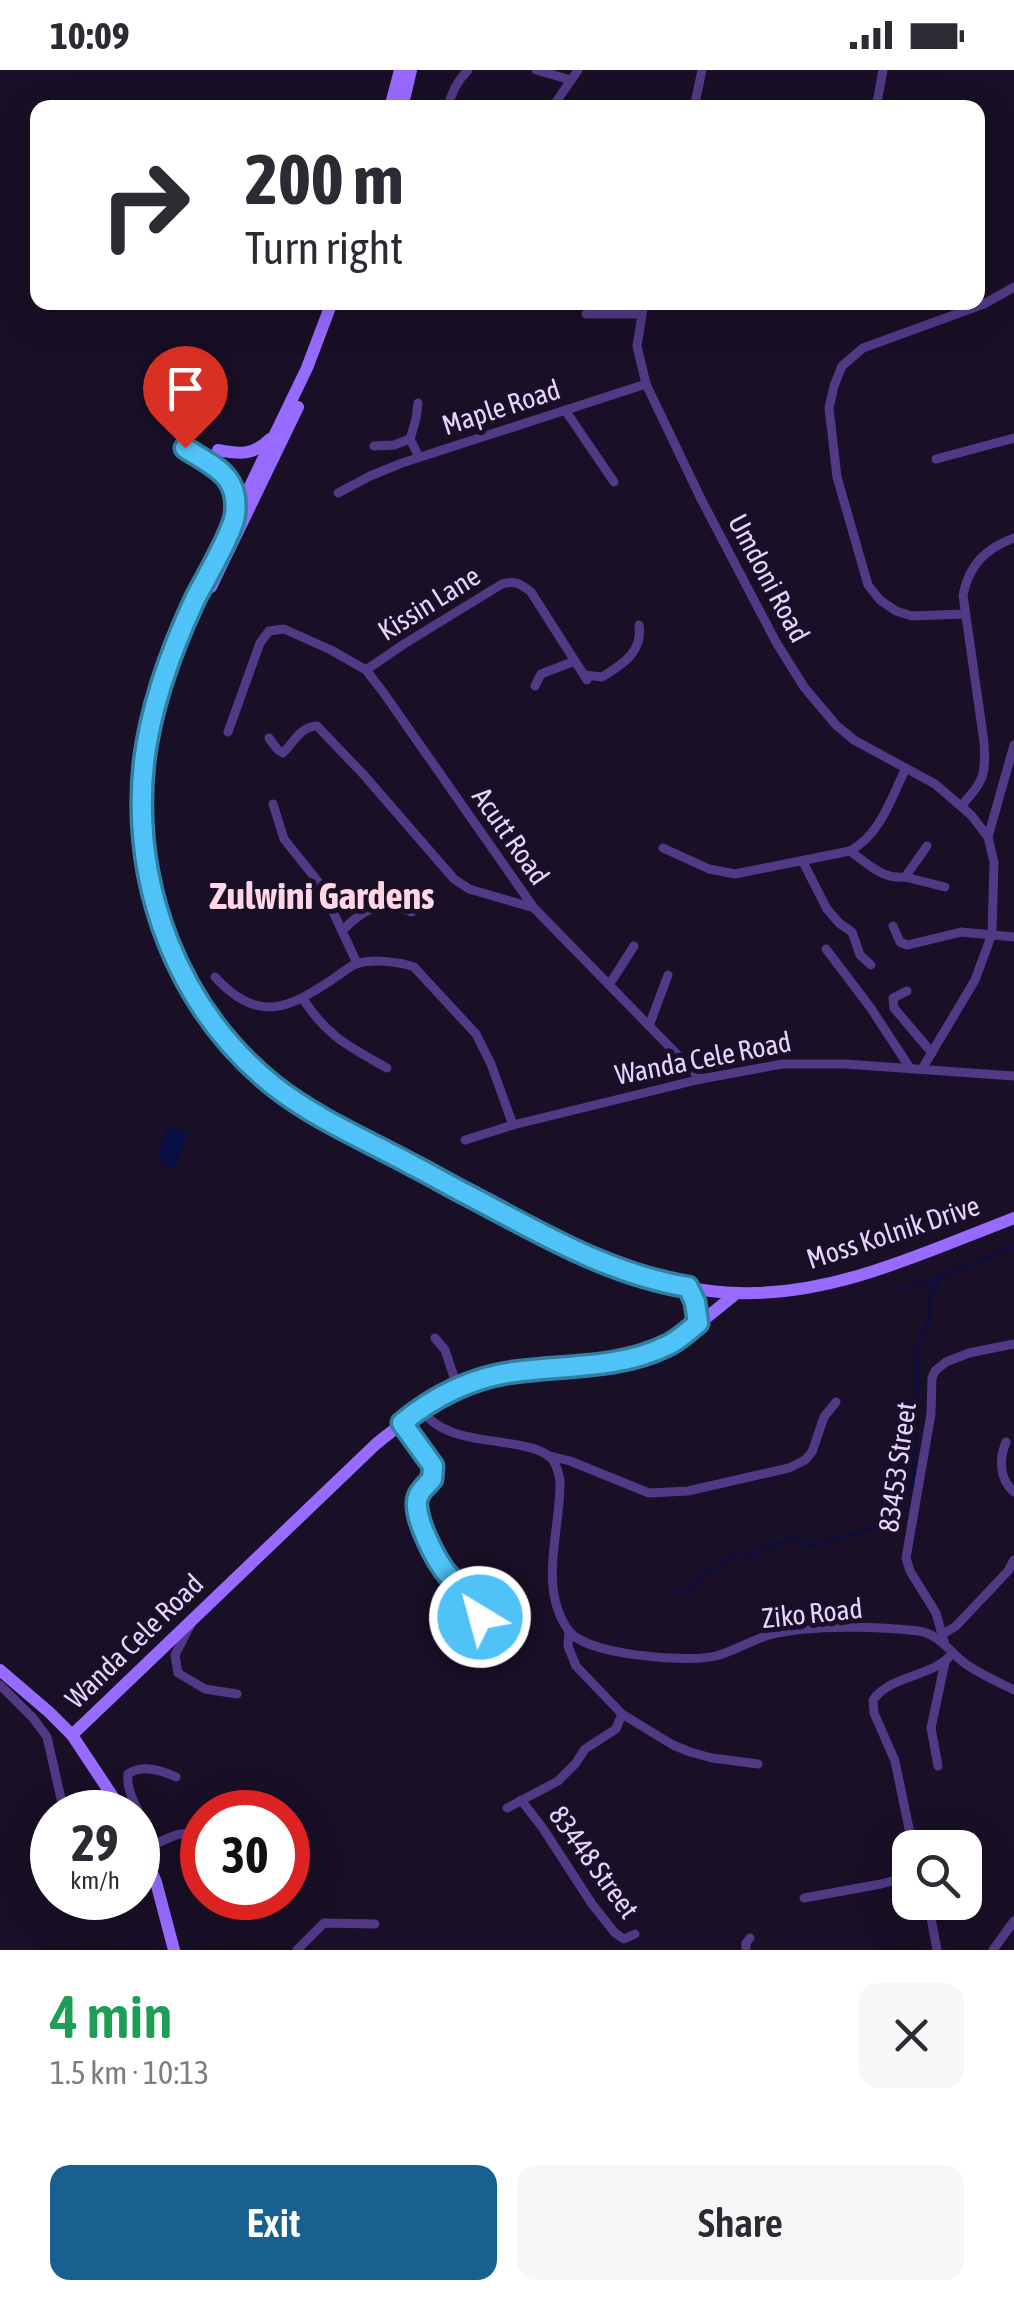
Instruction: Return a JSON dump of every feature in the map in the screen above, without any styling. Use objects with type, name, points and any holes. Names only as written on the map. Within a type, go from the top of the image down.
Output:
[{"type":"main road","points":[[392,100],[400,70]]},
{"type":"main road","points":[[404,100],[412,70]]},
{"type":"main road","name":"Moss Kolnik Drive","points":[[150,730],[150,716],[169,658],[307,368],[329,310]]},
{"type":"main road","name":"Moss Kolnik Drive","points":[[338,310],[316,369],[170,673],[150,730],[144,762],[144,854],[156,909],[174,958],[196,999],[232,1046],[297,1102],[586,1256],[628,1273],[737,1293],[820,1286],[1014,1218]]},
{"type":"main road","points":[[218,450],[254,452],[276,433]]},
{"type":"main road","points":[[185,448],[230,481],[236,492],[234,520]]},
{"type":"main road","points":[[688,1287],[698,1323]]},
{"type":"main road","name":"Wanda Cele Road","points":[[1,1676],[50,1712],[72,1735],[376,1444],[420,1408],[472,1382],[510,1372],[610,1363],[642,1356],[671,1344],[737,1293]]},
{"type":"main road","points":[[72,1735],[108,1790]]},
{"type":"main road","points":[[160,1894],[174,1950]]},
{"type":"street","points":[[450,100],[468,70]]},
{"type":"street","points":[[536,70],[570,80]]},
{"type":"street","points":[[556,100],[578,70]]},
{"type":"street","points":[[696,100],[702,70]]},
{"type":"street","points":[[877,100],[882,70]]},
{"type":"street","points":[[985,303],[1014,287]]},
{"type":"street","name":"Umdoni Road","points":[[642,310],[637,346],[646,384],[776,642],[804,686],[836,725],[854,740],[935,784],[982,826],[988,837]]},
{"type":"street","points":[[964,614],[912,616],[880,600],[868,584],[836,477],[829,408],[842,366],[863,348],[968,310]]},
{"type":"street","points":[[586,314],[641,314]]},
{"type":"street","name":"Maple Road","points":[[338,493],[419,457],[646,384]]},
{"type":"street","points":[[418,402],[410,439],[419,457]]},
{"type":"street","points":[[565,410],[614,482]]},
{"type":"street","points":[[936,460],[1014,438]]},
{"type":"street","points":[[374,446],[410,439]]},
{"type":"street","points":[[961,806],[984,777],[986,767],[964,614],[966,580],[974,564],[991,548],[1014,538]]},
{"type":"street","name":"Kissin Lane","points":[[366,670],[510,582],[518,582],[531,592],[585,678],[602,677],[632,655],[639,645],[639,625]]},
{"type":"street","name":"Acutt Road","points":[[228,732],[260,643],[269,631],[284,629],[366,670],[534,908],[701,1079]]},
{"type":"street","points":[[535,686],[541,674],[574,661]]},
{"type":"street","points":[[268,738],[284,753],[304,730],[317,726],[462,885],[534,908]]},
{"type":"street","points":[[922,1068],[975,980],[992,934],[994,862],[988,837],[1014,745]]},
{"type":"street","points":[[663,848],[699,865],[735,874],[850,851],[861,845],[879,824],[906,768]]},
{"type":"street","points":[[273,804],[284,839],[315,876],[357,963]]},
{"type":"street","points":[[904,877],[927,846]]},
{"type":"street","points":[[850,851],[884,875],[945,886]]},
{"type":"street","points":[[802,862],[828,910],[852,932],[860,955],[871,965]]},
{"type":"street","points":[[342,931],[358,915],[377,907],[398,906],[412,912]]},
{"type":"street","points":[[893,926],[897,937],[907,945],[952,933],[1014,936]]},
{"type":"street","points":[[609,985],[634,946]]},
{"type":"street","points":[[826,948],[910,1068]]},
{"type":"street","points":[[216,976],[229,992],[251,1005],[278,1006],[303,999],[357,963],[405,964],[420,972],[476,1034],[513,1125]]},
{"type":"street","points":[[649,1026],[668,975]]},
{"type":"street","points":[[907,991],[893,998],[894,1008],[932,1053]]},
{"type":"street","points":[[303,999],[322,1026],[338,1040],[387,1068]]},
{"type":"street","name":"Wanda Cele Road","points":[[465,1140],[701,1079],[782,1064],[846,1064],[1014,1076]]},
{"type":"street","points":[[435,1338],[445,1350],[458,1389]]},
{"type":"street","name":"83453 Street","points":[[944,1639],[936,1613],[906,1558],[932,1414],[932,1378],[946,1362],[970,1352],[1014,1344]]},
{"type":"street","points":[[420,1408],[444,1430],[534,1449],[648,1494],[688,1491],[789,1468],[812,1452],[824,1416],[836,1402]]},
{"type":"street","points":[[402,1423],[433,1466],[432,1479],[418,1496],[416,1508],[441,1568],[470,1592],[481,1608],[479,1630],[484,1650]]},
{"type":"street","points":[[1006,1442],[1002,1474],[1014,1492]]},
{"type":"street","points":[[550,1456],[560,1482],[553,1590],[569,1632],[568,1646],[576,1666],[622,1714],[673,1746],[712,1758],[758,1764]]},
{"type":"street","points":[[938,1766],[931,1728],[949,1658],[944,1639],[1014,1560]]},
{"type":"street","points":[[192,1621],[175,1656],[178,1673],[206,1689],[237,1694]]},
{"type":"street","name":"Ziko Road","points":[[569,1632],[579,1640],[638,1656],[696,1660],[773,1634],[840,1628],[917,1631],[944,1639]]},
{"type":"street","points":[[949,1658],[1014,1690]]},
{"type":"street","points":[[909,1830],[895,1760],[874,1713],[873,1700],[884,1688],[949,1658]]},
{"type":"street","points":[[1,1676],[48,1737],[59,1790]]},
{"type":"street","points":[[507,1808],[567,1774],[585,1749],[616,1729],[622,1714]]},
{"type":"street","points":[[130,1790],[128,1774],[134,1770],[150,1769],[176,1777]]},
{"type":"street","name":"83448 Street","points":[[522,1800],[578,1885],[615,1932],[624,1938],[636,1934]]},
{"type":"street","points":[[804,1898],[892,1881]]},
{"type":"street","points":[[931,1920],[937,1950]]},
{"type":"street","points":[[993,1950],[1014,1921]]},
{"type":"street","points":[[297,1950],[324,1923],[375,1924]]},
{"type":"street","points":[[746,1950],[750,1938]]},
{"type":"shaded area","points":[[167,1127],[187,1133],[174,1170],[157,1159]]},
{"type":"waterway","points":[[901,1289],[1014,1247]]},
{"type":"waterway","points":[[675,1595],[692,1588],[705,1571],[732,1557],[746,1556],[788,1540],[800,1540],[807,1547],[894,1526],[900,1503],[912,1487],[918,1417],[917,1352],[930,1317],[930,1299],[941,1275]]},
{"type":"district","name":"Zulwini Gardens","points":[[322,895]]},
{"type":"route","points":[[185,448],[224,474],[236,492],[234,520],[169,658],[150,716],[144,762],[144,854],[150,884],[174,958],[196,999],[232,1046],[297,1102],[586,1256],[628,1273],[688,1287],[695,1302],[698,1323],[671,1344],[642,1356],[610,1363],[510,1372],[472,1382],[420,1408],[402,1423],[433,1466],[432,1479],[416,1502],[419,1517],[441,1568],[475,1598],[481,1608],[480,1617]]}]
